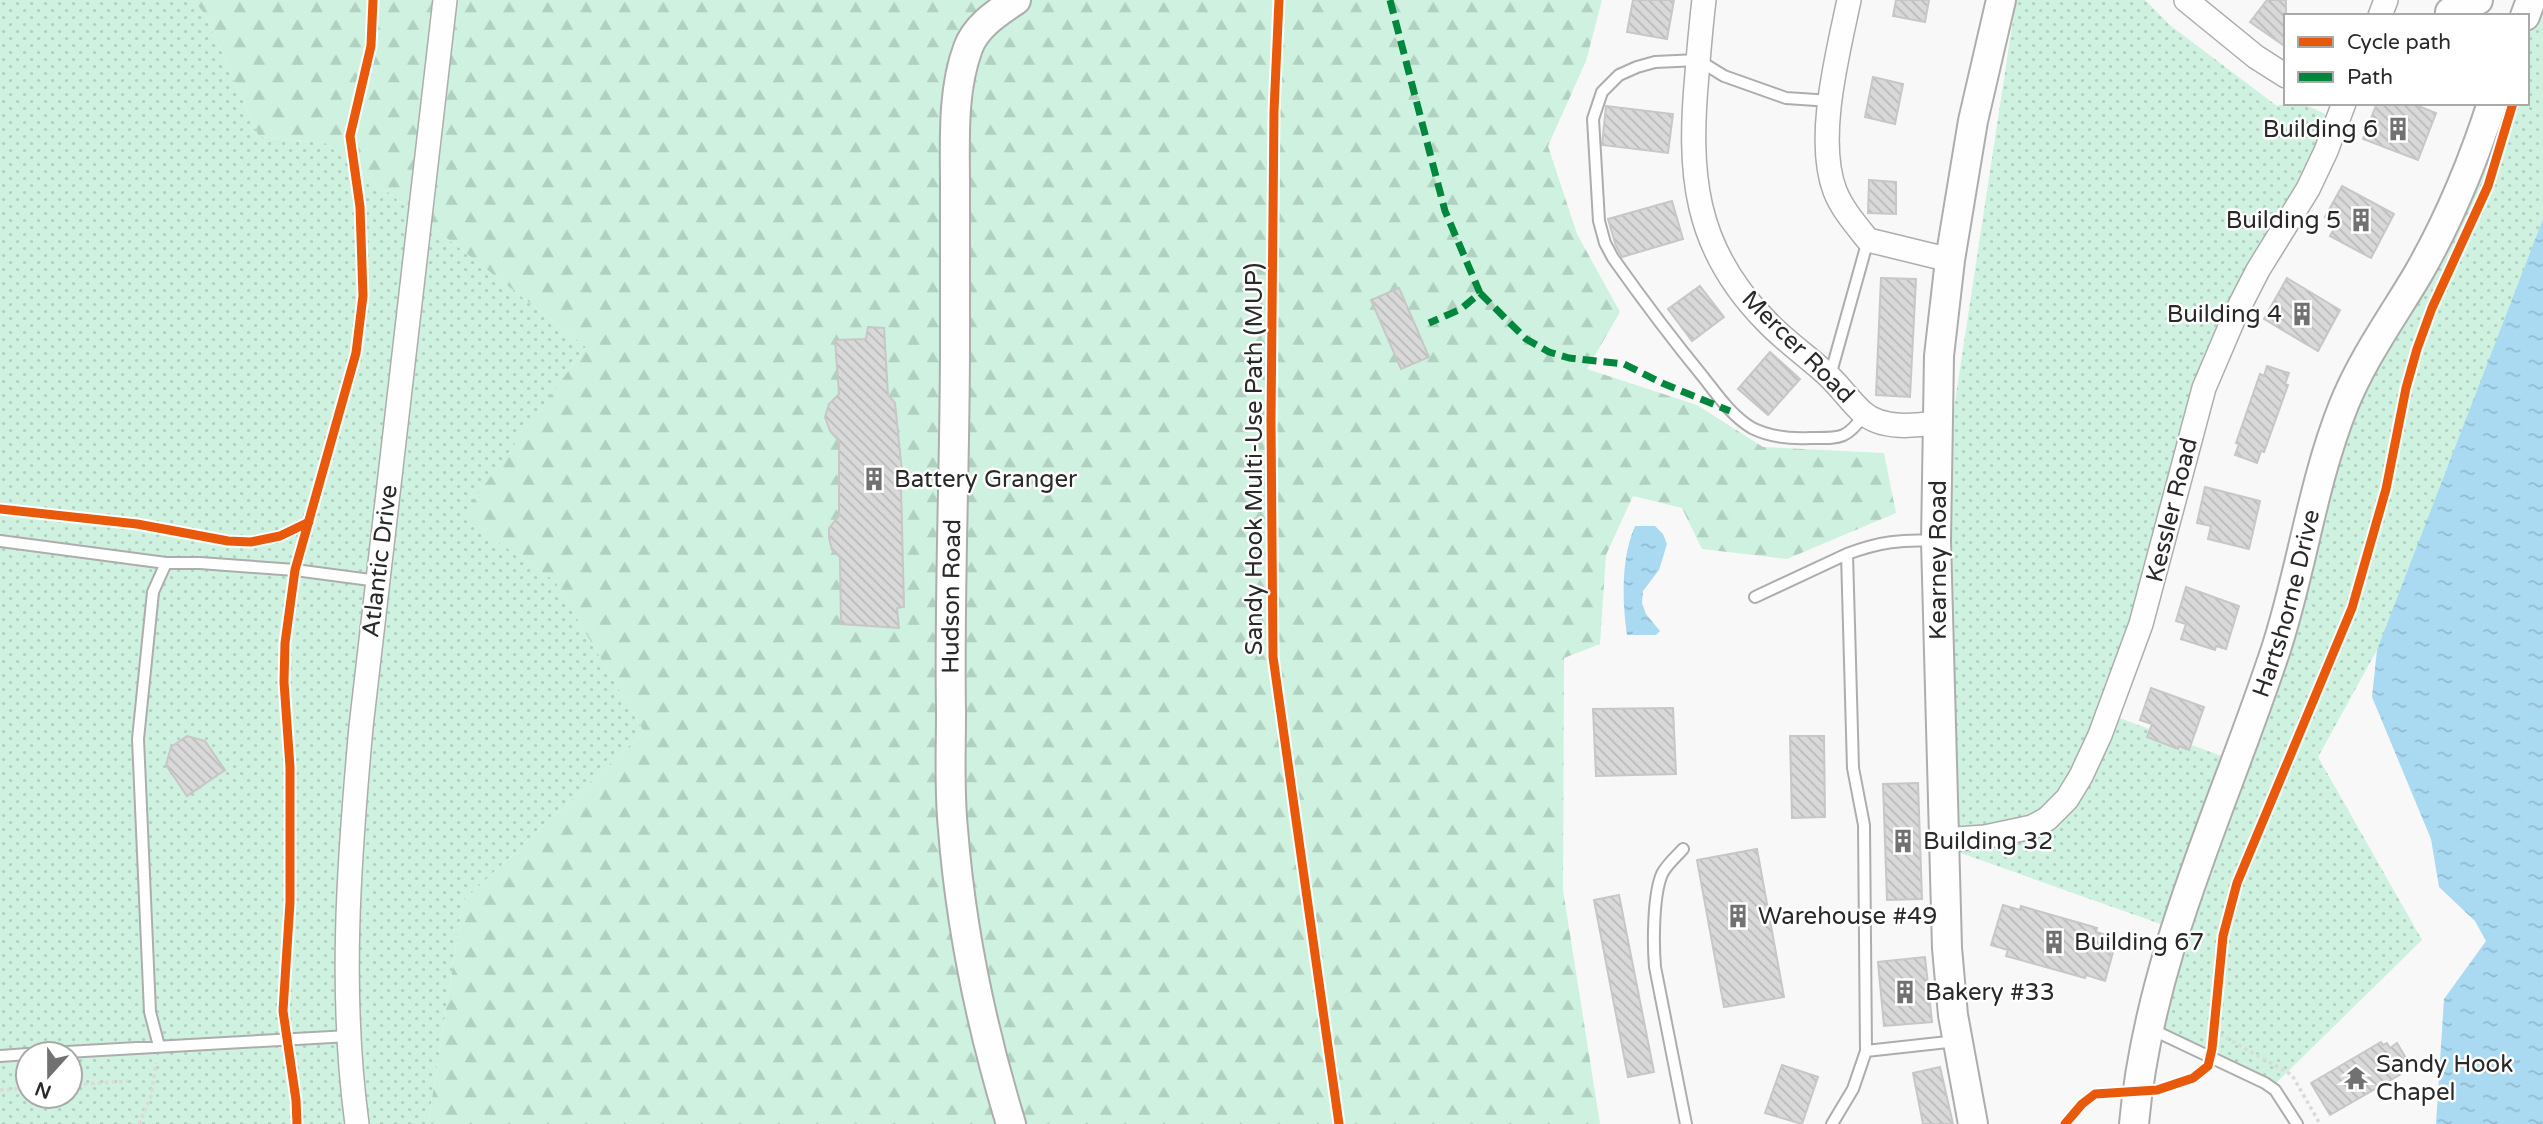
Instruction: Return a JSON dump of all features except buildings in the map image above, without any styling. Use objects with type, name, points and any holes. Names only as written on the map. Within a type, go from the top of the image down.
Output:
[{"type":"street","name":"Atlantic Drive","points":[[357,1124],[349,1036],[347,924],[351,844],[378,581],[445,0]]},
{"type":"street","name":"Hudson Road","points":[[1012,1124],[992,1059],[970,965],[961,912],[952,826],[949,593],[955,390],[955,139],[959,77],[969,45],[978,31],[989,19],[1016,0]]},
{"type":"street","name":"Mercer Road","points":[[1704,0],[1692,129],[1696,194],[1709,237],[1732,280],[1765,321],[1830,376],[1864,415],[1903,427],[1939,422]]},
{"type":"street","points":[[1849,0],[1827,131],[1828,170],[1843,205],[1868,240],[1950,260]]},
{"type":"street","name":"Kearney Road","points":[[1973,1124],[1957,1041],[1948,967],[1942,840],[1936,541],[1939,356],[1950,260],[1973,121],[2001,0]]},
{"type":"street","points":[[2186,0],[2256,57],[2284,75]]},
{"type":"street","points":[[2445,9],[2478,0]]},
{"type":"street","name":"Kessler Road","points":[[1942,840],[1985,837],[2032,827],[2047,820],[2067,799],[2081,776],[2100,735],[2141,624],[2204,388],[2236,313],[2318,168],[2341,105]]},
{"type":"street","name":"Hartshorne Drive","points":[[2134,1124],[2147,1027],[2174,928],[2284,625],[2319,477],[2344,406],[2373,346],[2418,273],[2447,219],[2491,105]]},
{"type":"lane","points":[[1831,101],[1786,98],[1724,76],[1698,60],[1654,62],[1637,66],[1619,75],[1602,92],[1593,120],[1599,221],[1605,243],[1613,258],[1677,345],[1730,411],[1751,427],[1770,435],[1794,439],[1840,437],[1852,432],[1864,415]]},
{"type":"lane","points":[[1830,376],[1868,240]]},
{"type":"lane","points":[[1755,597],[1847,554],[1884,542],[1904,539],[1936,541]]},
{"type":"lane","points":[[0,541],[166,563],[295,570],[378,581]]},
{"type":"lane","points":[[1832,1124],[1853,1088],[1866,1051],[1864,825],[1853,768],[1847,554]]},
{"type":"lane","points":[[159,1046],[150,1012],[138,738],[153,592],[166,563]]},
{"type":"lane","points":[[1683,849],[1668,865],[1660,883],[1653,942],[1655,967],[1686,1124]]},
{"type":"lane","points":[[2147,1027],[2275,1090],[2297,1124]]},
{"type":"lane","points":[[84,1051],[349,1036]]},
{"type":"lane","points":[[1866,1051],[1957,1041]]},
{"type":"path","points":[[2211,1057],[2214,1021]]},
{"type":"path","points":[[139,1124],[151,1096],[159,1046]]},
{"type":"path","points":[[84,1084],[128,1081]]},
{"type":"green space","points":[[0,0],[193,0],[205,14],[259,137],[325,143],[586,347],[462,517],[555,581],[644,732],[463,901],[428,1124],[0,1124]]},
{"type":"green space","points":[[193,0],[1602,0],[1586,61],[1548,146],[1577,234],[1620,312],[1587,369],[1697,405],[1763,447],[1884,453],[1896,513],[1787,559],[1702,549],[1682,508],[1633,496],[1606,555],[1600,644],[1564,658],[1563,890],[1600,1124],[428,1124],[463,901],[644,732],[555,581],[461,517],[586,347],[325,143],[259,137],[205,14]]},
{"type":"green space","points":[[2016,0],[2145,0],[2171,26],[2277,106],[2304,105],[2326,115],[2313,155],[2206,370],[2106,713],[2235,761],[2329,442],[2490,105],[2529,105],[2529,14],[2543,0],[2543,264],[2413,597],[2377,650],[2318,757],[2422,940],[2275,1084],[2140,1022],[2169,927],[1952,850],[1949,729],[1949,441]]},
{"type":"water","points":[[2543,219],[2543,1124],[2436,1124],[2444,999],[2486,941],[2475,921],[2439,887],[2431,839],[2372,697],[2377,650]]},
{"type":"water","points":[[1635,526],[1655,526],[1663,534],[1667,544],[1659,570],[1643,591],[1642,603],[1646,614],[1660,631],[1656,635],[1627,635],[1624,608],[1625,566]]},
{"type":"marked path","points":[[1390,0],[1445,211],[1480,293],[1461,309],[1429,323]]},
{"type":"marked path","points":[[1480,293],[1526,339],[1549,352],[1569,358],[1624,364],[1730,411]]},
{"type":"cycle path","points":[[297,1124],[283,1011],[290,902],[290,767],[284,682],[285,643],[295,570],[356,353],[363,296],[360,207],[350,136],[371,46],[373,0]]},
{"type":"cycle path","name":"Sandy Hook Multi-Use Path (MUP)","points":[[1279,0],[1274,111],[1271,421],[1273,657],[1339,1124]]},
{"type":"cycle path","points":[[2065,1124],[2082,1104],[2095,1094],[2157,1090],[2193,1078],[2208,1066],[2223,936],[2237,883],[2352,608],[2386,489],[2406,388],[2417,349],[2432,308],[2488,186],[2512,105]]},
{"type":"cycle path","points":[[0,509],[137,524],[228,541],[251,542],[280,536],[309,522]]},
{"type":"place","name":"Building 6","points":[[2398,129]]},
{"type":"place","name":"Building 5","points":[[2361,220]]},
{"type":"place","name":"Building 4","points":[[2302,314]]},
{"type":"place","name":"Battery Granger","points":[[874,479]]},
{"type":"place","name":"Building 32","points":[[1903,841]]},
{"type":"place","name":"Warehouse #49","points":[[1738,916]]},
{"type":"place","name":"Building 67","points":[[2054,942]]},
{"type":"place","name":"Bakery #33","points":[[1905,992]]},
{"type":"place","name":"Sandy Hook Chapel","points":[[2356,1078]]}]
